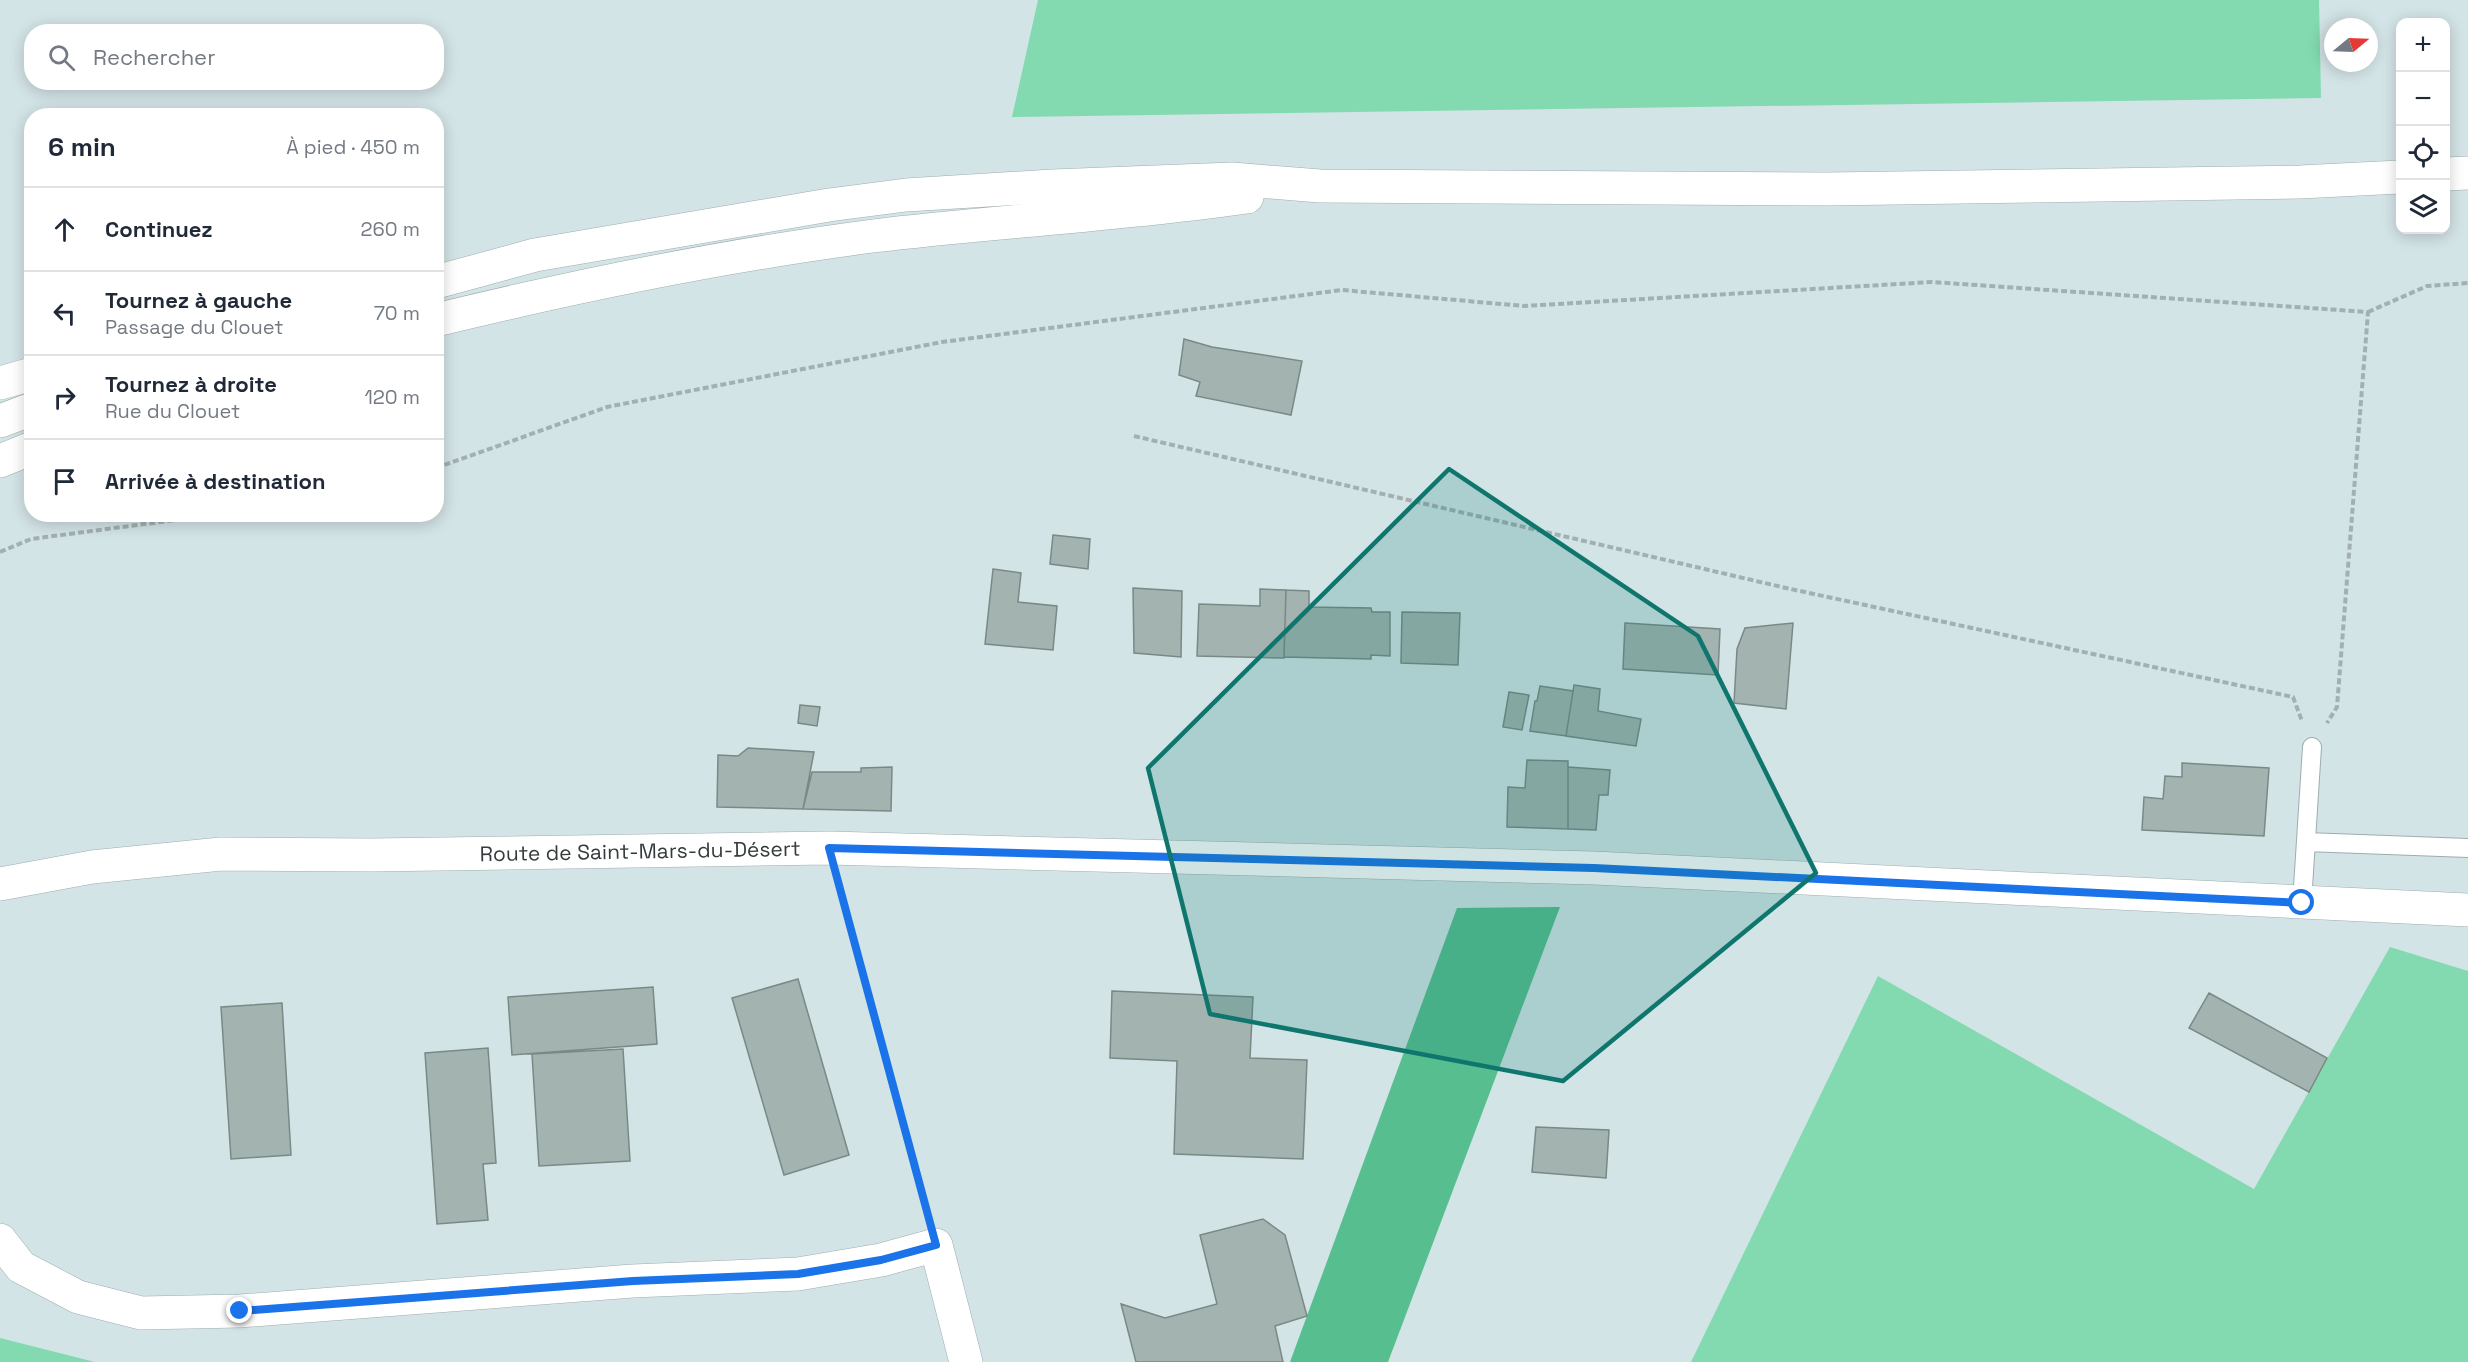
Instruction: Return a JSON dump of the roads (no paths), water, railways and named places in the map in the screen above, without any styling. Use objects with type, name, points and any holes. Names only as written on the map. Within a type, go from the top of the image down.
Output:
[{"type":"main road","points":[[2450,174],[2468,173]]},
{"type":"main road","points":[[444,280],[535,255],[829,205],[906,195],[1053,186],[1232,179],[1320,186],[1827,189],[2300,182],[2396,177]]},
{"type":"main road","points":[[444,318],[540,295],[752,254],[873,236],[1193,205],[1320,186]]},
{"type":"main road","points":[[444,261],[535,255]]},
{"type":"main road","points":[[0,383],[24,376]]},
{"type":"main road","points":[[0,421],[24,412]]},
{"type":"main road","points":[[0,460],[24,451]]},
{"type":"main road","name":"Route de Saint-Mars-du-Désert","points":[[0,884],[92,867],[221,854],[372,855],[829,848],[1594,868],[2468,910]]},
{"type":"main road","points":[[0,1240],[21,1267],[78,1297],[141,1313],[240,1311],[633,1281],[798,1274],[881,1260],[936,1245],[966,1362]]},
{"type":"lane","points":[[2302,903],[2312,747]]},
{"type":"lane","points":[[2306,843],[2468,848]]}]
